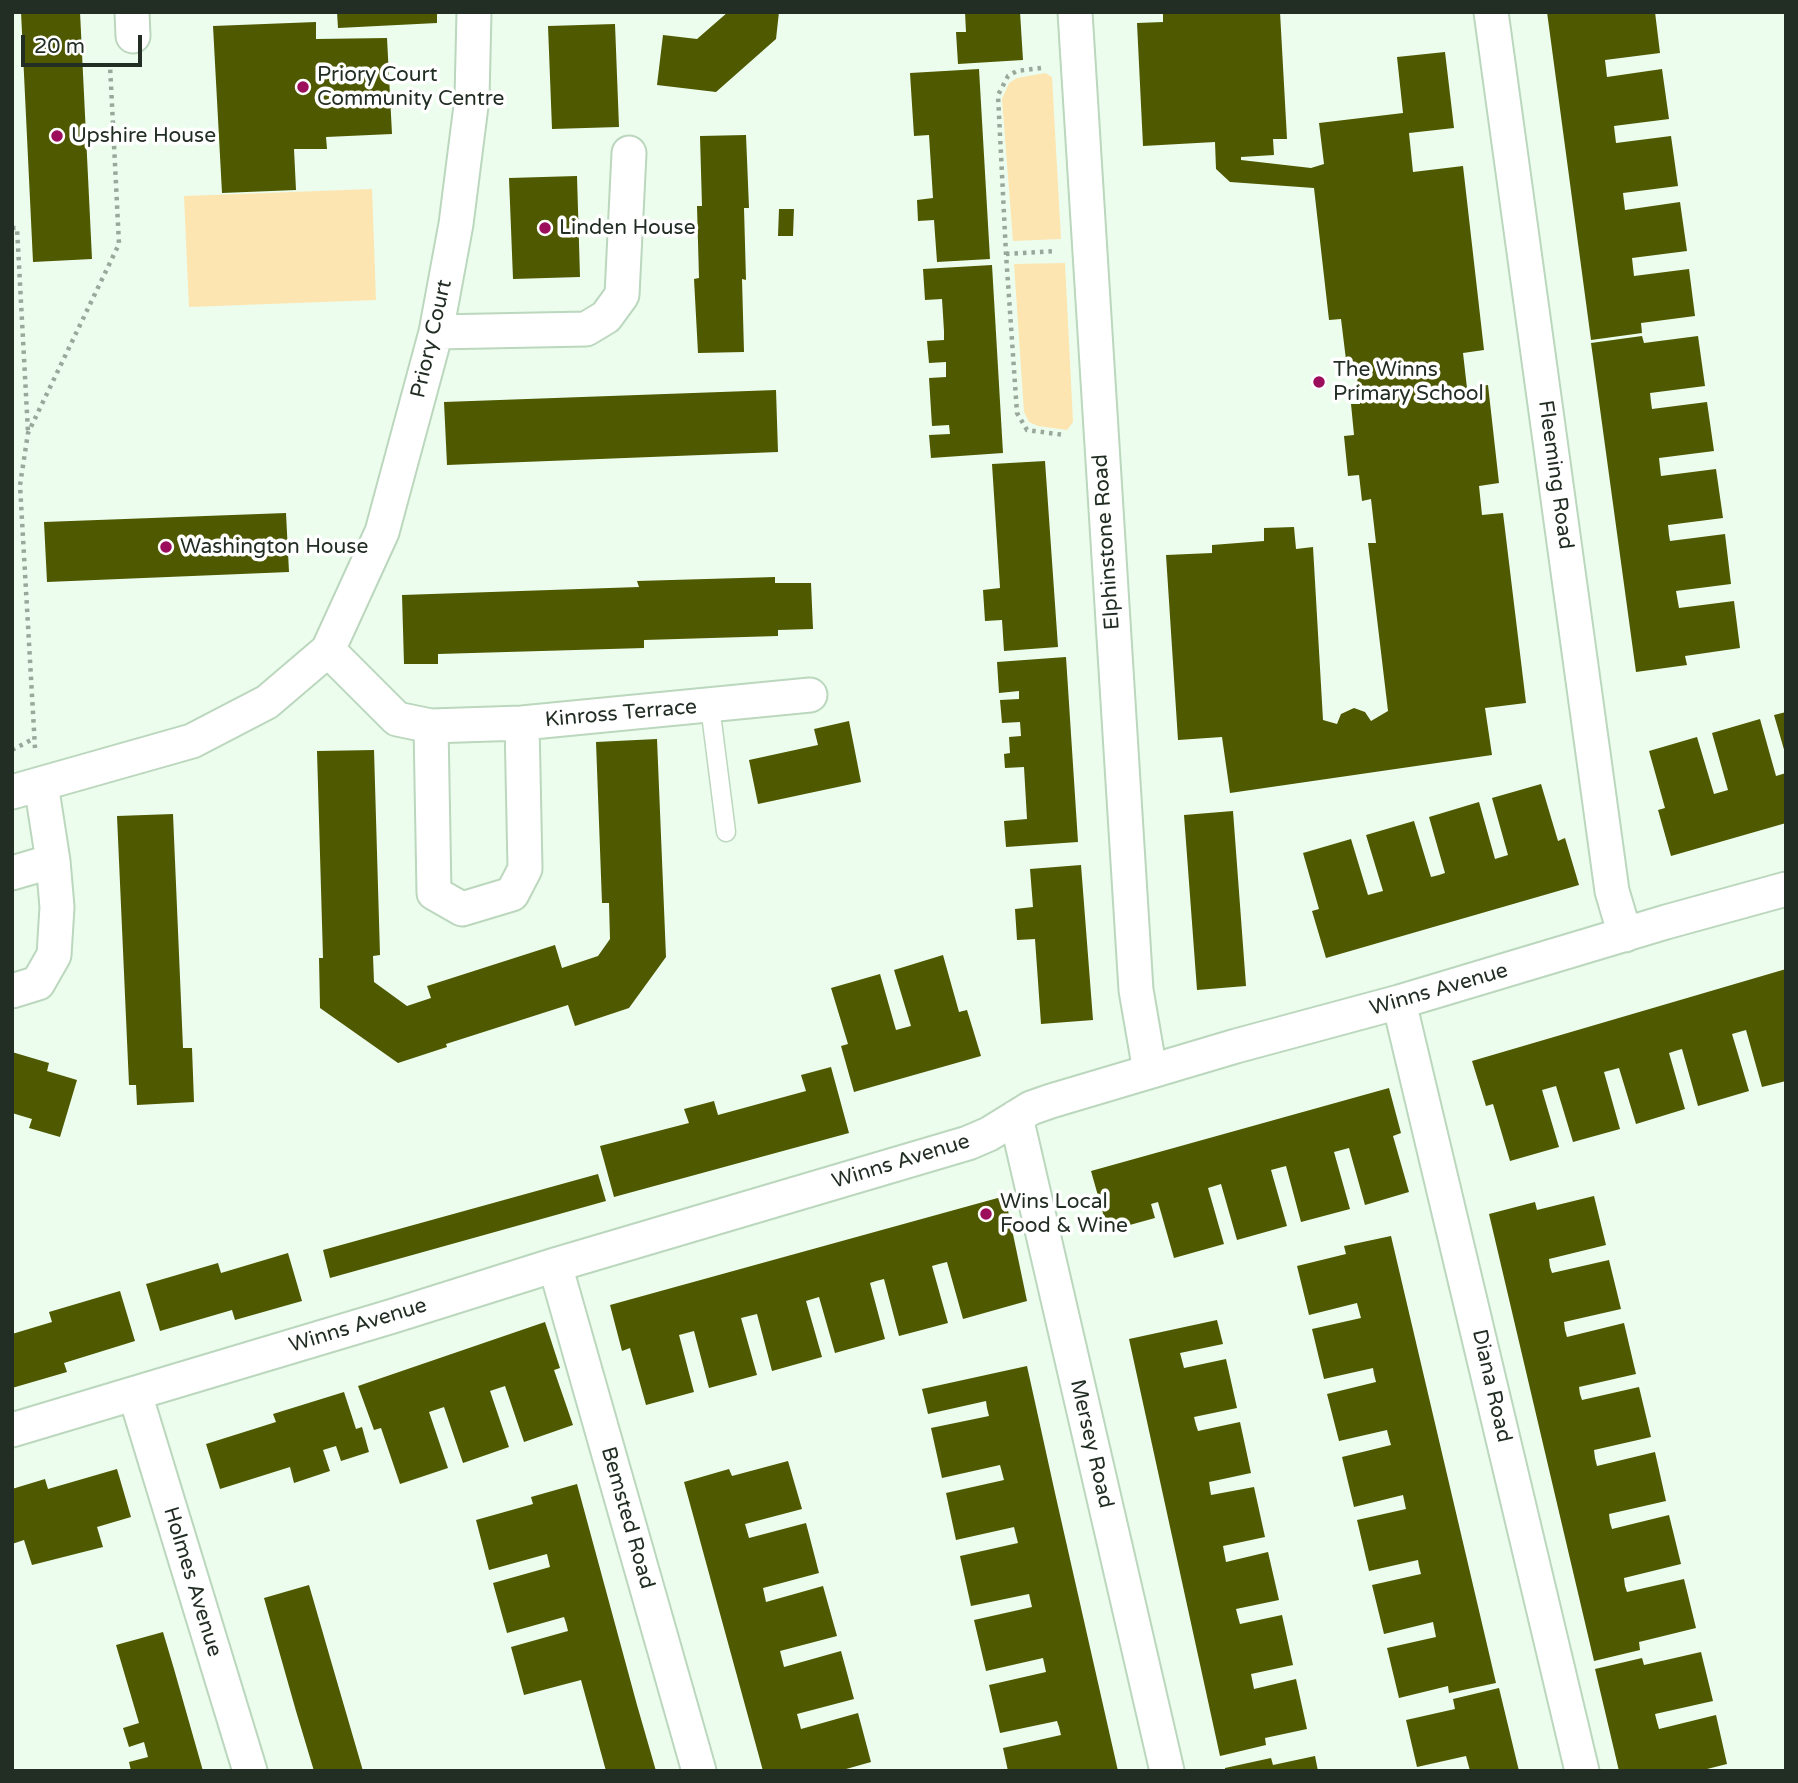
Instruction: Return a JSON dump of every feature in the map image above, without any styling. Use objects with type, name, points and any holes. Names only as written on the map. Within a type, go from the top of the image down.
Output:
[{"type":"street","name":"Priory Court","points":[[27,788],[192,741],[267,702],[328,650],[382,532],[436,332],[456,224],[472,98],[474,12]]},
{"type":"street","name":"Elphinstone Road","points":[[1075,12],[1136,990],[1150,1070]]},
{"type":"street","name":"Fleeming Road","points":[[1491,12],[1612,891],[1625,935]]},
{"type":"street","points":[[436,332],[586,329],[606,317],[621,295],[629,153]]},
{"type":"street","points":[[328,650],[397,719],[431,726],[434,893],[462,909],[512,894],[525,869],[522,723]]},
{"type":"street","name":"Kinross Terrace","points":[[431,726],[522,723],[810,695]]},
{"type":"street","points":[[12,992],[38,983],[54,956],[57,907],[53,860],[27,788]]},
{"type":"street","points":[[12,873],[53,860]]},
{"type":"street","name":"Winns Avenue","points":[[12,1430],[968,1143],[1051,1101],[1150,1070],[1399,1002],[1786,889]]},
{"type":"street","name":"Diana Road","points":[[1399,1002],[1581,1771]]},
{"type":"street","name":"Mersey Road","points":[[1016,1117],[1167,1771]]},
{"type":"street","name":"Bemsted Road","points":[[555,1265],[699,1771]]},
{"type":"street","name":"Holmes Avenue","points":[[135,1394],[250,1771]]},
{"type":"lane","points":[[710,706],[726,832]]},
{"type":"path","points":[[28,433],[120,244],[125,34]]},
{"type":"path","points":[[1078,63],[1017,71],[1008,76],[1001,87],[998,95],[1006,254],[1017,413],[1022,424],[1027,430],[1034,432],[1100,437]]},
{"type":"path","points":[[12,228],[17,228],[28,433],[20,485],[33,739],[27,788]]},
{"type":"path","points":[[1006,254],[1089,249]]},
{"type":"path","points":[[12,750],[33,739]]},
{"type":"shaded area","points":[[1045,73],[1052,77],[1061,239],[1013,241],[1002,99],[1009,83],[1017,78]]},
{"type":"shaded area","points":[[372,189],[376,300],[189,307],[184,196]]},
{"type":"shaded area","points":[[1065,263],[1073,422],[1067,430],[1038,426],[1029,422],[1024,412],[1014,264]]},
{"type":"building","name":"Upshire House","points":[[21,12],[80,12],[92,259],[33,262]]},
{"type":"building","points":[[337,12],[437,12],[437,23],[338,28]]},
{"type":"building","points":[[728,12],[779,12],[776,39],[716,92],[657,85],[663,35],[697,39]]},
{"type":"building","points":[[965,12],[1020,12],[1023,60],[958,64],[956,32],[966,32]]},
{"type":"building","points":[[1163,12],[1280,12],[1287,139],[1273,139],[1274,155],[1241,157],[1241,160],[1311,168],[1324,164],[1319,123],[1403,113],[1397,57],[1445,52],[1454,128],[1409,133],[1413,172],[1463,166],[1484,350],[1463,353],[1467,388],[1488,385],[1499,483],[1479,486],[1482,515],[1503,513],[1526,703],[1485,708],[1492,755],[1230,793],[1222,737],[1178,740],[1166,555],[1212,553],[1212,545],[1264,541],[1264,528],[1294,527],[1296,549],[1313,547],[1323,720],[1337,724],[1341,714],[1354,708],[1365,712],[1371,721],[1388,711],[1368,543],[1376,543],[1371,499],[1362,501],[1359,475],[1348,476],[1344,436],[1354,435],[1351,404],[1360,404],[1356,368],[1347,368],[1341,319],[1329,320],[1314,188],[1230,182],[1216,169],[1215,142],[1143,146],[1137,23],[1163,22]]},
{"type":"building","points":[[1547,12],[1655,12],[1660,53],[1605,60],[1607,77],[1662,69],[1669,119],[1614,126],[1616,143],[1671,136],[1678,186],[1623,193],[1625,210],[1680,202],[1687,251],[1632,258],[1634,276],[1689,269],[1695,316],[1641,323],[1642,333],[1591,340]]},
{"type":"building","name":"Priory Court Community Centre","points":[[316,22],[316,39],[387,38],[392,134],[326,137],[327,149],[294,149],[296,190],[222,193],[213,26]]},
{"type":"building","points":[[615,24],[619,127],[552,129],[548,26]]},
{"type":"building","points":[[979,69],[990,259],[937,262],[934,220],[918,221],[917,200],[933,198],[929,135],[914,136],[910,73]]},
{"type":"building","points":[[746,135],[749,208],[744,208],[744,352],[698,353],[694,279],[699,278],[697,206],[702,206],[700,136]]},
{"type":"building","name":"Linden House","points":[[577,176],[580,277],[513,279],[509,178]]},
{"type":"building","points":[[779,209],[794,209],[793,236],[778,236]]},
{"type":"building","points":[[992,265],[1003,453],[931,458],[929,435],[950,434],[949,425],[932,426],[929,378],[946,377],[946,362],[929,363],[927,341],[944,340],[942,299],[925,300],[923,269]]},
{"type":"building","points":[[1642,336],[1644,343],[1698,336],[1705,386],[1650,393],[1651,402],[1652,409],[1707,402],[1714,451],[1659,458],[1661,476],[1716,469],[1723,518],[1668,525],[1669,535],[1670,541],[1725,534],[1731,584],[1676,591],[1679,608],[1734,601],[1740,648],[1685,656],[1687,665],[1636,672],[1591,343]]},
{"type":"building","points":[[776,390],[778,452],[447,465],[444,402]]},
{"type":"building","points":[[1045,461],[1058,647],[1004,651],[1002,620],[985,621],[983,590],[1000,588],[992,464]]},
{"type":"building","name":"Washington House","points":[[286,513],[289,572],[47,582],[44,522]]},
{"type":"building","points":[[775,577],[775,583],[811,583],[813,629],[778,630],[778,636],[644,640],[644,648],[438,654],[438,664],[404,664],[402,595],[639,587],[637,581]]},
{"type":"building","points":[[1066,657],[1078,842],[1006,847],[1004,821],[1027,819],[1024,767],[1005,768],[1004,754],[1010,753],[1009,737],[1021,736],[1020,722],[1002,723],[1000,700],[1019,699],[1019,691],[999,693],[997,662]]},
{"type":"building","points":[[1786,712],[1786,753],[1785,753],[1774,715]]},
{"type":"building","points":[[1760,719],[1776,776],[1786,773],[1786,823],[1671,856],[1658,810],[1665,808],[1649,751],[1697,737],[1714,794],[1728,790],[1712,733]]},
{"type":"building","points":[[849,721],[861,782],[758,804],[749,760],[818,745],[814,729]]},
{"type":"building","points":[[657,739],[666,957],[629,1008],[575,1026],[568,1005],[446,1044],[447,1047],[398,1063],[320,1008],[319,958],[323,958],[317,751],[374,750],[380,955],[373,956],[374,982],[407,1006],[431,998],[427,986],[555,945],[562,968],[598,956],[610,939],[609,903],[602,903],[596,742]]},
{"type":"building","points":[[1541,784],[1558,841],[1565,838],[1579,885],[1326,958],[1312,911],[1319,909],[1303,853],[1351,839],[1368,895],[1383,891],[1366,835],[1414,821],[1431,877],[1439,875],[1445,873],[1429,817],[1479,802],[1495,859],[1508,855],[1492,798]]},
{"type":"building","points":[[1233,811],[1246,986],[1197,990],[1184,815]]},
{"type":"building","points":[[173,814],[183,1048],[192,1048],[194,1102],[137,1105],[136,1085],[129,1085],[117,816]]},
{"type":"building","points":[[1081,865],[1093,1020],[1041,1024],[1035,939],[1017,940],[1015,909],[1033,907],[1030,869]]},
{"type":"building","points":[[943,955],[959,1012],[967,1010],[981,1056],[854,1092],[841,1046],[848,1044],[831,988],[880,974],[896,1030],[911,1026],[894,970]]},
{"type":"building","points":[[1786,969],[1786,1081],[1762,1087],[1746,1030],[1732,1034],[1749,1091],[1698,1106],[1682,1049],[1675,1051],[1669,1053],[1685,1109],[1636,1124],[1619,1068],[1604,1072],[1620,1129],[1573,1142],[1556,1086],[1542,1090],[1559,1147],[1510,1161],[1493,1104],[1486,1106],[1472,1061]]},
{"type":"building","points":[[12,1052],[49,1063],[47,1071],[77,1080],[60,1137],[29,1128],[32,1119],[12,1113]]},
{"type":"building","points":[[831,1067],[849,1133],[614,1197],[600,1146],[689,1123],[684,1109],[714,1101],[718,1115],[806,1091],[801,1075]]},
{"type":"building","points":[[1389,1088],[1401,1133],[1393,1136],[1409,1192],[1365,1205],[1349,1148],[1334,1152],[1350,1209],[1301,1222],[1286,1166],[1271,1170],[1287,1226],[1237,1240],[1221,1184],[1208,1188],[1224,1244],[1174,1258],[1158,1202],[1151,1204],[1155,1218],[1108,1231],[1091,1171]]},
{"type":"building","points":[[598,1174],[606,1201],[330,1278],[323,1250]]},
{"type":"building","points":[[1005,1196],[1027,1301],[963,1319],[947,1262],[939,1264],[932,1266],[948,1323],[899,1336],[884,1279],[876,1281],[870,1283],[885,1339],[835,1353],[819,1297],[806,1301],[822,1357],[772,1371],[757,1314],[741,1318],[757,1375],[709,1388],[694,1331],[679,1335],[694,1392],[646,1405],[630,1348],[622,1351],[610,1305]]},
{"type":"building","points":[[1594,1196],[1606,1245],[1549,1259],[1550,1267],[1552,1273],[1609,1260],[1621,1309],[1564,1322],[1565,1330],[1567,1337],[1624,1323],[1636,1374],[1579,1387],[1580,1394],[1582,1400],[1639,1387],[1651,1437],[1594,1450],[1595,1458],[1597,1466],[1655,1452],[1666,1501],[1609,1514],[1610,1522],[1612,1529],[1669,1515],[1681,1564],[1624,1578],[1625,1586],[1627,1592],[1684,1579],[1696,1628],[1639,1642],[1640,1650],[1594,1661],[1489,1214],[1535,1202],[1537,1210]]},
{"type":"building","points":[[1391,1236],[1496,1683],[1449,1693],[1448,1686],[1399,1698],[1387,1648],[1436,1637],[1433,1622],[1384,1634],[1372,1585],[1421,1574],[1418,1560],[1369,1571],[1357,1520],[1406,1509],[1403,1495],[1354,1507],[1342,1457],[1391,1445],[1387,1430],[1339,1441],[1327,1394],[1376,1382],[1373,1368],[1324,1379],[1312,1329],[1361,1318],[1357,1303],[1309,1315],[1297,1266],[1346,1254],[1344,1246]]},
{"type":"building","points":[[288,1253],[302,1301],[235,1320],[232,1310],[160,1331],[146,1284],[218,1263],[221,1273]]},
{"type":"building","points":[[120,1291],[135,1341],[64,1363],[67,1372],[12,1388],[12,1334],[52,1322],[49,1312]]},
{"type":"building","points":[[1217,1320],[1223,1344],[1180,1353],[1184,1368],[1226,1359],[1237,1408],[1194,1417],[1198,1431],[1240,1422],[1251,1473],[1209,1482],[1211,1495],[1254,1487],[1265,1537],[1223,1546],[1226,1562],[1268,1552],[1279,1600],[1236,1609],[1240,1624],[1282,1615],[1293,1665],[1251,1674],[1254,1689],[1296,1679],[1307,1729],[1265,1738],[1266,1745],[1220,1756],[1129,1339]]},
{"type":"building","points":[[545,1322],[560,1368],[554,1370],[573,1425],[524,1442],[505,1386],[490,1391],[509,1447],[463,1463],[444,1407],[429,1412],[448,1468],[400,1484],[381,1428],[374,1430],[358,1386]]},
{"type":"building","points":[[1027,1366],[1118,1771],[1008,1771],[1003,1748],[1061,1735],[1057,1721],[1000,1733],[989,1685],[1046,1672],[1043,1658],[986,1671],[974,1620],[1032,1607],[1029,1594],[971,1606],[960,1556],[1018,1543],[1014,1527],[956,1540],[946,1493],[1004,1480],[1000,1465],[942,1478],[931,1428],[989,1416],[986,1401],[928,1414],[922,1389]]},
{"type":"building","points":[[344,1392],[356,1429],[362,1427],[369,1452],[341,1461],[336,1446],[323,1450],[330,1471],[294,1483],[290,1467],[220,1489],[206,1444],[276,1422],[273,1414]]},
{"type":"building","points":[[788,1461],[802,1509],[745,1524],[749,1538],[806,1523],[819,1573],[763,1588],[766,1602],[823,1586],[837,1636],[780,1651],[784,1667],[841,1651],[854,1699],[797,1714],[801,1729],[858,1713],[871,1762],[839,1771],[763,1771],[684,1482],[729,1469],[732,1476]]},
{"type":"building","points":[[117,1469],[131,1517],[97,1527],[103,1547],[32,1565],[24,1540],[12,1544],[12,1489],[45,1479],[48,1489]]},
{"type":"building","points":[[577,1484],[656,1771],[606,1771],[581,1680],[524,1695],[511,1647],[568,1631],[566,1623],[564,1617],[507,1633],[493,1583],[550,1567],[547,1554],[489,1570],[476,1520],[533,1504],[531,1497]]},
{"type":"building","points":[[309,1585],[363,1771],[314,1771],[296,1711],[264,1598]]},
{"type":"building","points":[[163,1632],[203,1771],[131,1771],[129,1762],[148,1757],[144,1742],[129,1747],[123,1728],[139,1723],[116,1645]]},
{"type":"building","points":[[1701,1652],[1713,1701],[1655,1714],[1659,1729],[1716,1715],[1727,1764],[1699,1771],[1619,1771],[1595,1669],[1642,1658],[1644,1665]]},
{"type":"building","points":[[1499,1688],[1519,1771],[1470,1771],[1466,1756],[1417,1767],[1406,1720],[1455,1709],[1453,1699]]},
{"type":"building","points":[[1315,1756],[1318,1771],[1225,1771],[1225,1768],[1271,1758],[1273,1765]]},
{"type":"place","name":"Priory Court Community Centre","points":[[303,87]]},
{"type":"place","name":"Upshire House","points":[[57,136]]},
{"type":"place","name":"Linden House","points":[[545,228]]},
{"type":"place","name":"The Winns Primary School","points":[[1319,382]]},
{"type":"place","name":"Washington House","points":[[166,547]]},
{"type":"place","name":"Wins Local Food & Wine","points":[[986,1214]]}]
